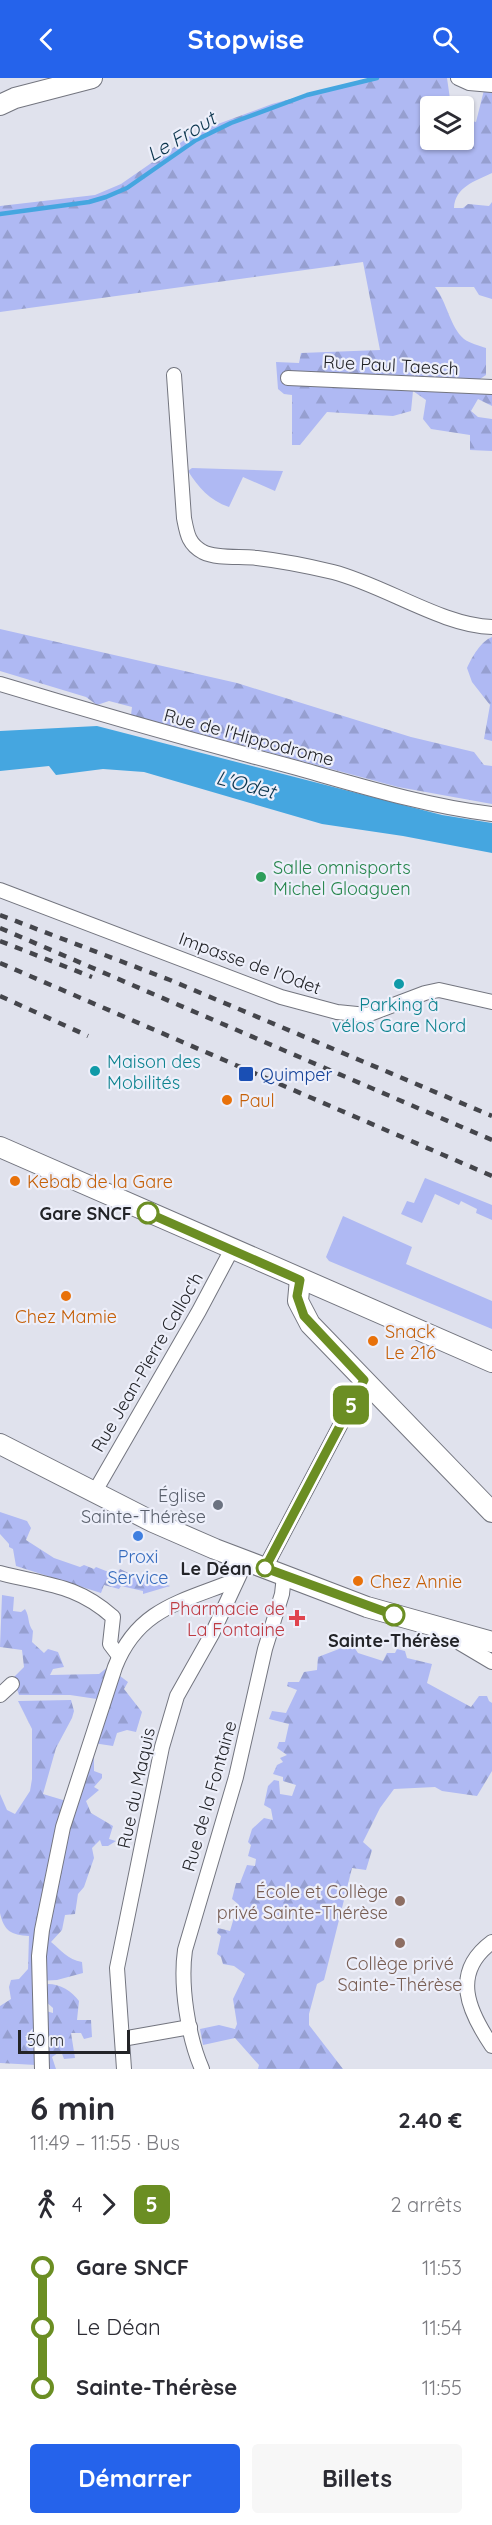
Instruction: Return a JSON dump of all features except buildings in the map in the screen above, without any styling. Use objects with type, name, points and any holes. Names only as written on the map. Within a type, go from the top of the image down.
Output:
[{"type":"street","points":[[5,100],[92,78]]},
{"type":"street","points":[[458,78],[469,83],[491,81]]},
{"type":"street","points":[[174,375],[184,518],[187,537],[195,547],[206,553],[257,558],[333,572],[366,581],[465,624],[492,627]]},
{"type":"street","name":"Rue Paul Taesch","points":[[288,378],[492,387]]},
{"type":"street","name":"Rue de l'Hippodrome","points":[[0,684],[162,732],[360,785],[449,807],[492,814]]},
{"type":"street","name":"Impasse de l'Odet","points":[[0,890],[281,997],[337,1012],[367,1015],[439,990],[492,1002]]},
{"type":"street","points":[[0,1147],[492,1362]]},
{"type":"street","name":"Rue Jean-Pierre Calloc'h","points":[[94,1493],[232,1249]]},
{"type":"street","points":[[300,1280],[297,1296],[304,1316],[492,1512]]},
{"type":"street","points":[[265,1568],[364,1380]]},
{"type":"street","points":[[0,1444],[174,1532],[265,1568],[286,1583],[492,1642]]},
{"type":"street","name":"Rue du Maquis","points":[[124,2069],[117,1992],[118,1957],[167,1728],[180,1689],[212,1634],[246,1562]]},
{"type":"street","points":[[0,1574],[58,1585],[88,1598],[113,1617],[110,1644],[119,1656]]},
{"type":"street","points":[[42,2069],[39,1956],[42,1930],[63,1827],[92,1732],[119,1656],[134,1633],[149,1617],[236,1580]]},
{"type":"street","name":"Rue de la Fontaine","points":[[202,2069],[190,2027],[183,1974],[185,1950],[236,1777],[265,1649],[286,1583]]},
{"type":"street","points":[[458,1633],[460,1644],[492,1662]]},
{"type":"street","points":[[0,1695],[12,1684]]},
{"type":"street","points":[[492,1942],[472,1965],[467,1992],[471,2011],[492,2046]]},
{"type":"street","points":[[122,2039],[190,2027]]},
{"type":"green space","points":[[369,78],[447,78],[450,96],[420,96],[420,150],[474,150],[474,122],[476,122],[487,78],[492,78],[492,173],[462,190],[455,201],[454,208],[463,208],[468,204],[489,206],[492,202],[492,299],[479,295],[474,287],[435,287],[459,334],[469,342],[486,348],[486,375],[480,379],[492,392],[492,406],[478,399],[471,411],[478,417],[492,419],[492,451],[470,450],[470,435],[431,429],[423,419],[426,400],[413,391],[411,411],[393,416],[327,412],[300,445],[292,445],[292,395],[284,394],[278,389],[276,362],[299,363],[301,353],[380,350],[363,262],[0,312],[0,206],[95,195],[121,184],[196,132],[272,104]]},
{"type":"green space","points":[[192,468],[283,471],[275,491],[243,477],[229,507],[210,497],[201,488],[188,471]]},
{"type":"green space","points":[[0,629],[237,683],[411,737],[474,752],[484,765],[492,766],[492,804],[398,787],[131,715],[132,707],[109,701],[97,705],[86,697],[0,671]]},
{"type":"green space","points":[[492,637],[492,741],[484,739],[490,705],[472,682],[467,668],[474,654]]},
{"type":"green space","points":[[425,1178],[492,1205],[492,1220],[476,1213],[477,1209],[461,1201],[459,1205],[435,1194],[422,1223],[401,1214],[407,1201],[414,1203]]},
{"type":"green space","points":[[343,1216],[412,1247],[406,1264],[492,1301],[492,1329],[329,1261],[326,1257]]},
{"type":"green space","points":[[0,1512],[27,1521],[31,1528],[26,1540],[54,1558],[80,1567],[84,1565],[94,1569],[96,1567],[116,1575],[120,1569],[156,1586],[159,1582],[170,1586],[143,1594],[143,1591],[104,1585],[101,1593],[16,1566],[13,1549],[0,1534]]},
{"type":"green space","points":[[2,1595],[14,1597],[13,1611],[21,1612],[25,1609],[33,1631],[32,1642],[44,1653],[48,1649],[58,1652],[64,1667],[53,1669],[50,1675],[99,1674],[108,1667],[128,1682],[124,1689],[142,1712],[136,1732],[127,1730],[117,1733],[113,1746],[93,1743],[103,1707],[97,1699],[70,1695],[19,1695],[13,1678],[24,1667],[22,1650],[0,1647]]},
{"type":"green space","points":[[352,1644],[358,1653],[383,1661],[387,1653],[395,1653],[397,1649],[405,1651],[407,1658],[432,1664],[427,1683],[471,1707],[479,1696],[487,1696],[492,1703],[492,1771],[477,1796],[442,1791],[435,1787],[394,1789],[380,1808],[363,1842],[372,1850],[366,1870],[352,1868],[324,1980],[317,1984],[309,2014],[309,2025],[343,2069],[258,2069],[259,2065],[235,2038],[203,2045],[200,2029],[219,2025],[235,2029],[237,2024],[233,1999],[245,1974],[234,1966],[223,1964],[221,1957],[217,1954],[221,1936],[217,1933],[218,1928],[230,1931],[238,1904],[232,1899],[236,1883],[240,1883],[247,1865],[255,1866],[256,1859],[248,1856],[251,1845],[248,1842],[252,1829],[264,1818],[273,1820],[271,1809],[264,1805],[268,1786],[274,1780],[279,1781],[280,1794],[292,1796],[296,1785],[283,1781],[283,1777],[273,1774],[277,1765],[283,1762],[280,1758],[287,1755],[277,1748],[279,1742],[285,1742],[289,1724],[269,1719],[272,1711],[286,1713],[297,1690],[287,1686],[288,1682],[299,1682],[304,1672],[317,1670],[318,1657]]},
{"type":"green space","points":[[71,1700],[74,1711],[72,1718],[56,1748],[43,1794],[73,1803],[90,1753],[94,1755],[94,1771],[102,1774],[102,1778],[94,1787],[99,1790],[86,1801],[91,1813],[113,1826],[109,1839],[116,1841],[108,1846],[102,1846],[100,1840],[92,1848],[94,1858],[84,1887],[78,1894],[75,1914],[65,1915],[62,1930],[51,1942],[68,1957],[82,1962],[83,1973],[57,1980],[38,1981],[39,2009],[53,2013],[53,2008],[44,2000],[48,1984],[65,1989],[79,2001],[77,2020],[91,2020],[92,2037],[84,2039],[81,2033],[71,2033],[75,2058],[64,2059],[61,2051],[52,2057],[56,2069],[45,2069],[36,2065],[0,2063],[0,2006],[11,1999],[9,1987],[11,1980],[19,1979],[28,1969],[29,1936],[17,1935],[9,1931],[0,1913],[0,1794],[7,1810],[15,1814],[30,1791],[32,1729],[18,1701]]},
{"type":"water","name":"L'Odet","points":[[97,726],[442,815],[492,823],[492,853],[322,824],[144,772],[103,769],[56,775],[49,766],[0,771],[0,731]]},
{"type":"waterway","name":"Le Frout","points":[[0,214],[89,202],[106,197],[127,188],[196,140],[231,123],[307,95],[377,78]]},
{"type":"railway","points":[[0,915],[170,980],[492,1116]]},
{"type":"railway","points":[[0,928],[492,1140]]},
{"type":"railway","points":[[0,941],[92,977]]},
{"type":"railway","points":[[0,963],[492,1176]]},
{"type":"railway","points":[[0,996],[88,1036]]},
{"type":"bus line","name":"5","points":[[148,1213],[300,1280],[297,1296],[304,1316],[364,1380],[265,1568],[394,1615]]},
{"type":"place","name":"Salle omnisports Michel Gloaguen","points":[[261,877]]},
{"type":"place","name":"Parking à vélos Gare Nord","points":[[399,984]]},
{"type":"place","name":"Maison des Mobilités","points":[[95,1071]]},
{"type":"place","name":"Quimper","points":[[246,1074]]},
{"type":"place","name":"Paul","points":[[227,1100]]},
{"type":"place","name":"Kebab de la Gare","points":[[15,1181]]},
{"type":"place","name":"Gare SNCF","points":[[148,1213]]},
{"type":"place","name":"Chez Mamie","points":[[66,1296]]},
{"type":"place","name":"Snack Le 216","points":[[373,1341]]},
{"type":"place","name":"Église Sainte-Thérèse","points":[[218,1505]]},
{"type":"place","name":"Proxi Service","points":[[138,1536]]},
{"type":"place","name":"Le Déan","points":[[265,1568]]},
{"type":"place","name":"Chez Annie","points":[[358,1581]]},
{"type":"place","name":"Sainte-Thérèse","points":[[394,1615]]},
{"type":"place","name":"Pharmacie de La Fontaine","points":[[297,1618]]},
{"type":"place","name":"École et Collège privé Sainte-Thérèse","points":[[400,1901]]},
{"type":"place","name":"Collège privé Sainte-Thérèse","points":[[400,1943]]}]
